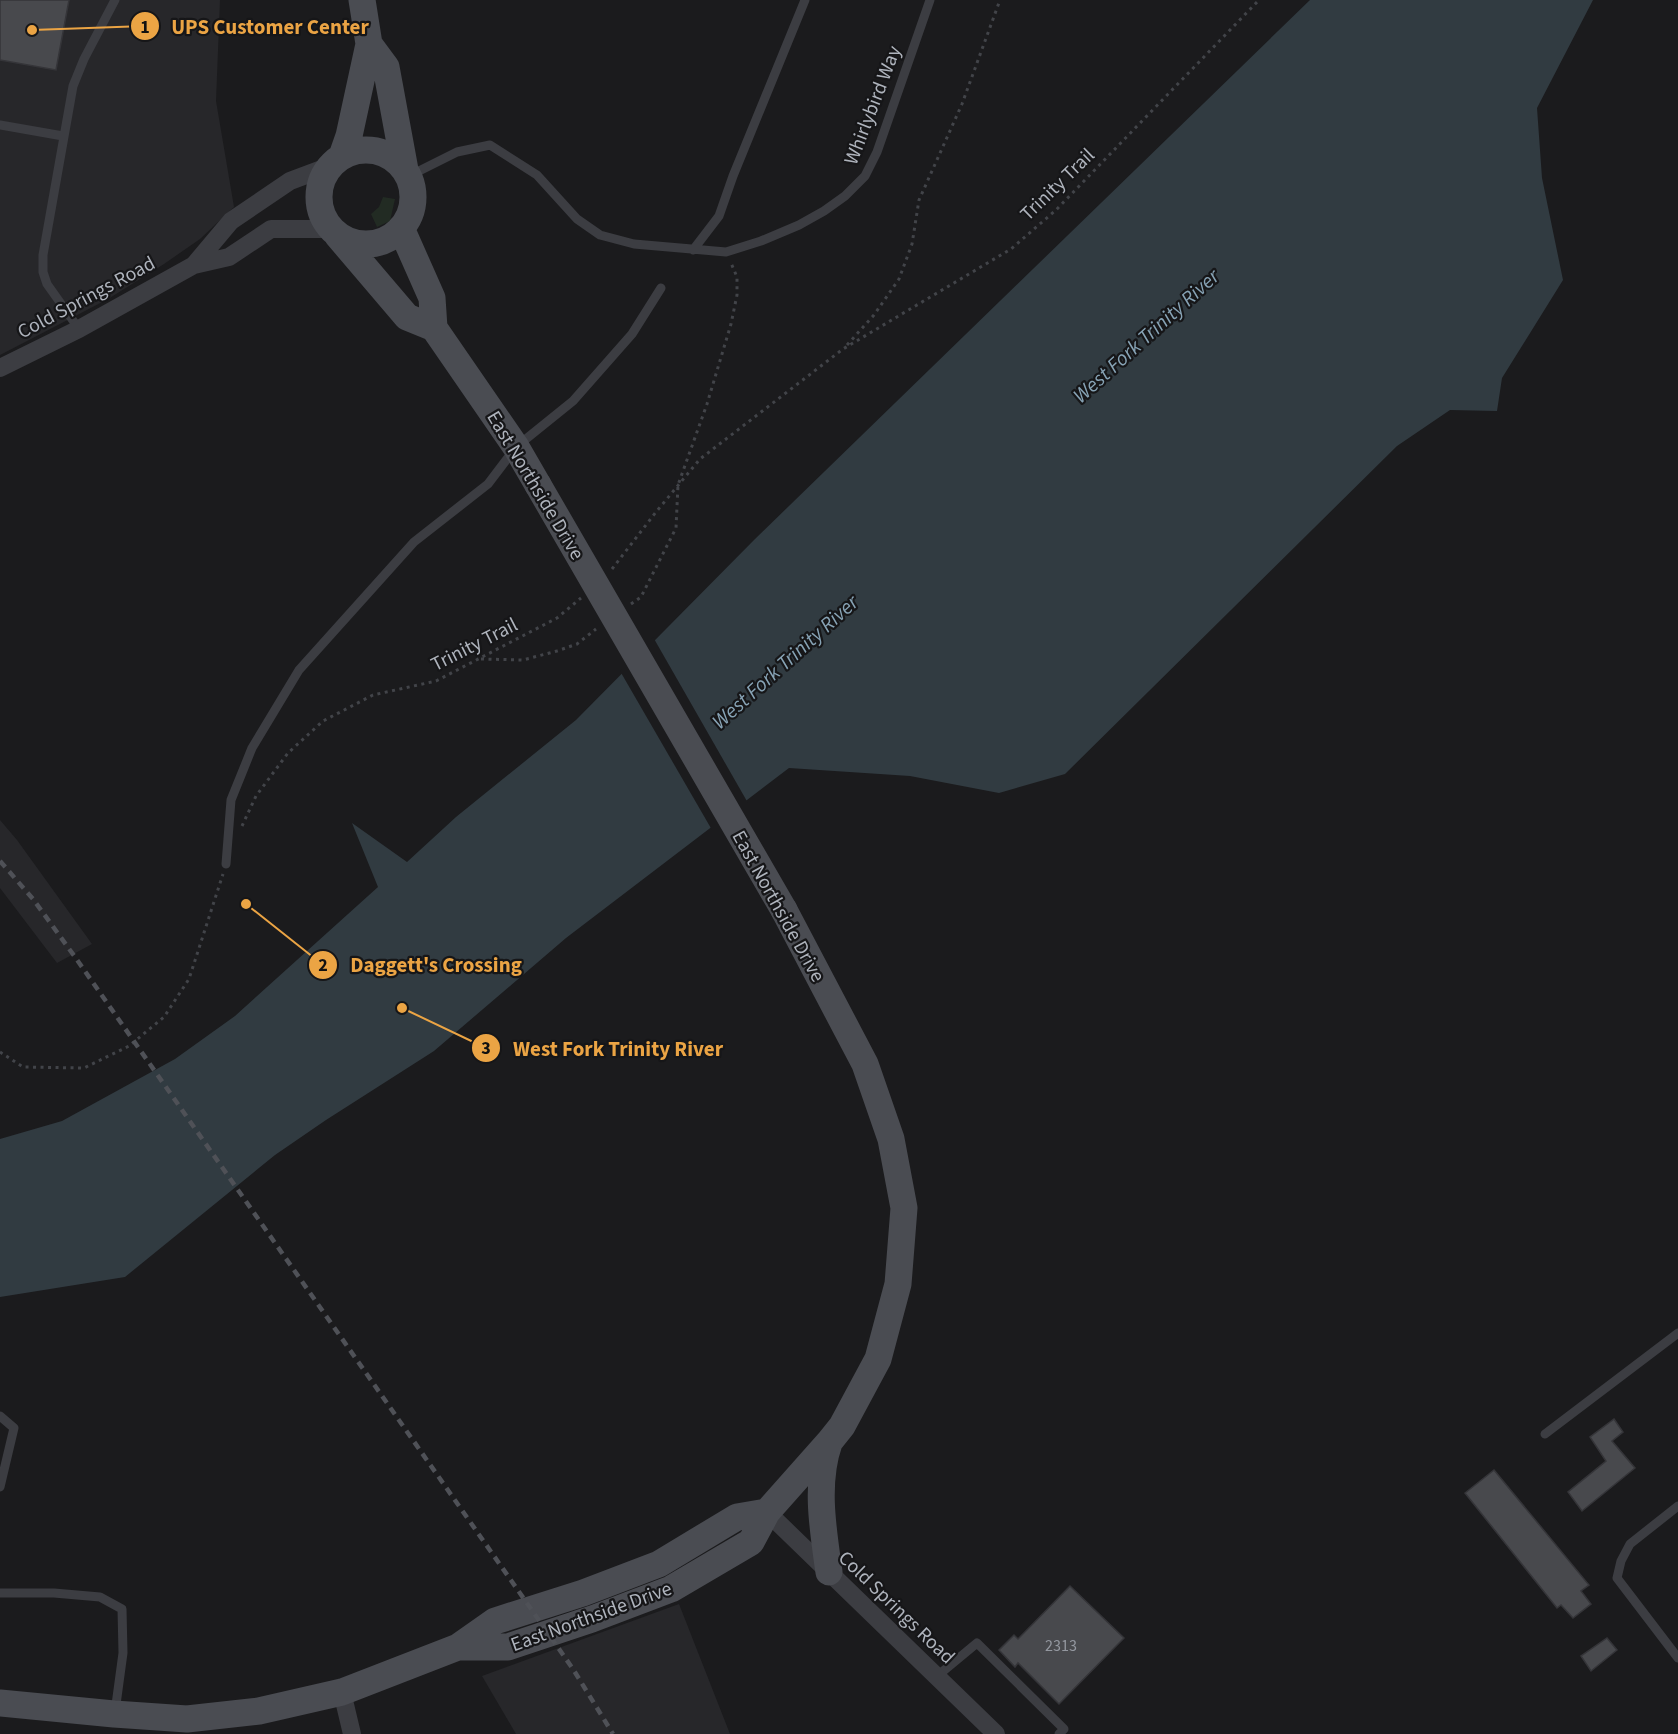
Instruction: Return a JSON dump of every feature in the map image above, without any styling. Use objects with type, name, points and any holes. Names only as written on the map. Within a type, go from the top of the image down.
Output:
[{"type":"street","points":[[362,0],[369,44],[349,136],[336,161],[322,180],[318,195],[320,210],[327,224],[407,317],[434,328],[432,298],[401,228]]},
{"type":"street","points":[[335,232],[352,243],[383,242],[396,234],[406,222],[413,207],[414,191],[407,173],[386,67],[369,44]]},
{"type":"street","points":[[336,161],[356,150],[372,149],[387,154],[400,163],[407,173]]},
{"type":"street","name":"Cold Springs Road","points":[[194,265],[231,221],[290,181],[336,161]]},
{"type":"street","name":"Cold Springs Road","points":[[0,368],[79,329],[194,265],[229,256],[271,229],[335,232]]},
{"type":"street","name":"East Northside Drive","points":[[0,1703],[187,1719],[259,1711],[342,1692],[458,1647],[508,1647],[671,1589],[751,1542],[767,1512],[842,1426],[878,1359],[898,1284],[904,1208],[891,1139],[865,1064],[784,910],[516,447],[434,328]]},
{"type":"street","points":[[829,1572],[823,1529],[822,1486],[824,1458],[830,1442]]},
{"type":"street","name":"Cold Springs Road","points":[[767,1512],[996,1734]]},
{"type":"street","points":[[342,1692],[352,1734]]},
{"type":"lane","points":[[79,329],[46,284],[42,264],[73,86],[115,0]]},
{"type":"lane","points":[[693,250],[719,216],[805,0]]},
{"type":"lane","name":"Whirlybird Way","points":[[407,173],[457,153],[490,145],[537,175],[577,219],[600,235],[634,244],[726,252],[799,225],[845,196],[865,176],[877,152],[930,0]]},
{"type":"lane","points":[[0,125],[63,136]]},
{"type":"lane","points":[[226,864],[231,800],[252,748],[299,670],[414,542],[488,484],[516,447],[581,393],[632,334],[661,288]]},
{"type":"lane","points":[[1545,1434],[1678,1333]]},
{"type":"lane","points":[[0,1416],[14,1428],[0,1487]]},
{"type":"lane","points":[[1678,1506],[1630,1544],[1621,1561],[1617,1578],[1678,1658]]},
{"type":"lane","points":[[0,1593],[54,1593],[100,1597],[122,1609],[123,1653],[114,1714]]},
{"type":"lane","points":[[936,1677],[977,1643],[1064,1729],[1059,1734]]},
{"type":"path","name":"Trinity Trail","points":[[843,349],[874,315],[899,279],[912,244],[919,201],[962,104],[1000,0]]},
{"type":"path","name":"Trinity Trail","points":[[611,571],[700,459],[843,349],[1011,249],[1056,210],[1259,0]]},
{"type":"path","points":[[622,610],[641,597],[676,528],[678,485],[731,324],[737,295],[737,277],[726,252]]},
{"type":"path","name":"Trinity Trail","points":[[242,826],[256,796],[288,753],[323,721],[373,695],[436,681],[557,618],[584,594]]},
{"type":"path","points":[[479,659],[523,660],[557,651],[577,644],[604,624]]},
{"type":"path","points":[[1,1053],[23,1067],[84,1068],[129,1046],[164,1017],[189,979],[226,864]]},
{"type":"shaded area","points":[[0,0],[220,0],[216,101],[234,207],[200,239],[164,264],[108,299],[0,355]]},
{"type":"shaded area","points":[[383,197],[395,199],[390,221],[377,227],[371,214],[379,207]]},
{"type":"shaded area","points":[[0,820],[92,944],[57,963],[0,888]]},
{"type":"shaded area","points":[[679,1604],[730,1734],[516,1734],[482,1676]]},
{"type":"water","points":[[1310,0],[1593,0],[1537,108],[1542,178],[1563,280],[1502,378],[1497,411],[1450,410],[1397,446],[1065,774],[999,793],[910,776],[789,768],[566,938],[434,1051],[275,1155],[125,1277],[0,1297],[0,1139],[62,1121],[175,1059],[235,1016],[378,887],[352,823],[407,862],[456,817],[576,720],[755,539]]},
{"type":"pier","points":[[653,637],[748,803],[712,830],[620,671]]},
{"type":"building","points":[[0,0],[69,0],[56,70],[0,60]]},
{"type":"building","points":[[1614,1419],[1623,1432],[1612,1441],[1635,1468],[1582,1511],[1568,1492],[1606,1461],[1590,1437]]},
{"type":"building","points":[[1494,1470],[1589,1585],[1581,1591],[1591,1604],[1573,1618],[1561,1605],[1557,1608],[1465,1493]]},
{"type":"building","points":[[1070,1586],[1124,1638],[1059,1704],[1018,1663],[1015,1667],[999,1650],[1014,1635],[1018,1639]]},
{"type":"building","points":[[1607,1638],[1617,1650],[1591,1671],[1581,1656]]},
{"type":"railway","points":[[0,861],[33,899],[75,957],[573,1669],[613,1734]]},
{"type":"place","name":"UPS Customer Center","points":[[32,30]]},
{"type":"place","name":"Daggett's Crossing","points":[[246,904]]},
{"type":"place","name":"West Fork Trinity River","points":[[402,1008]]}]
